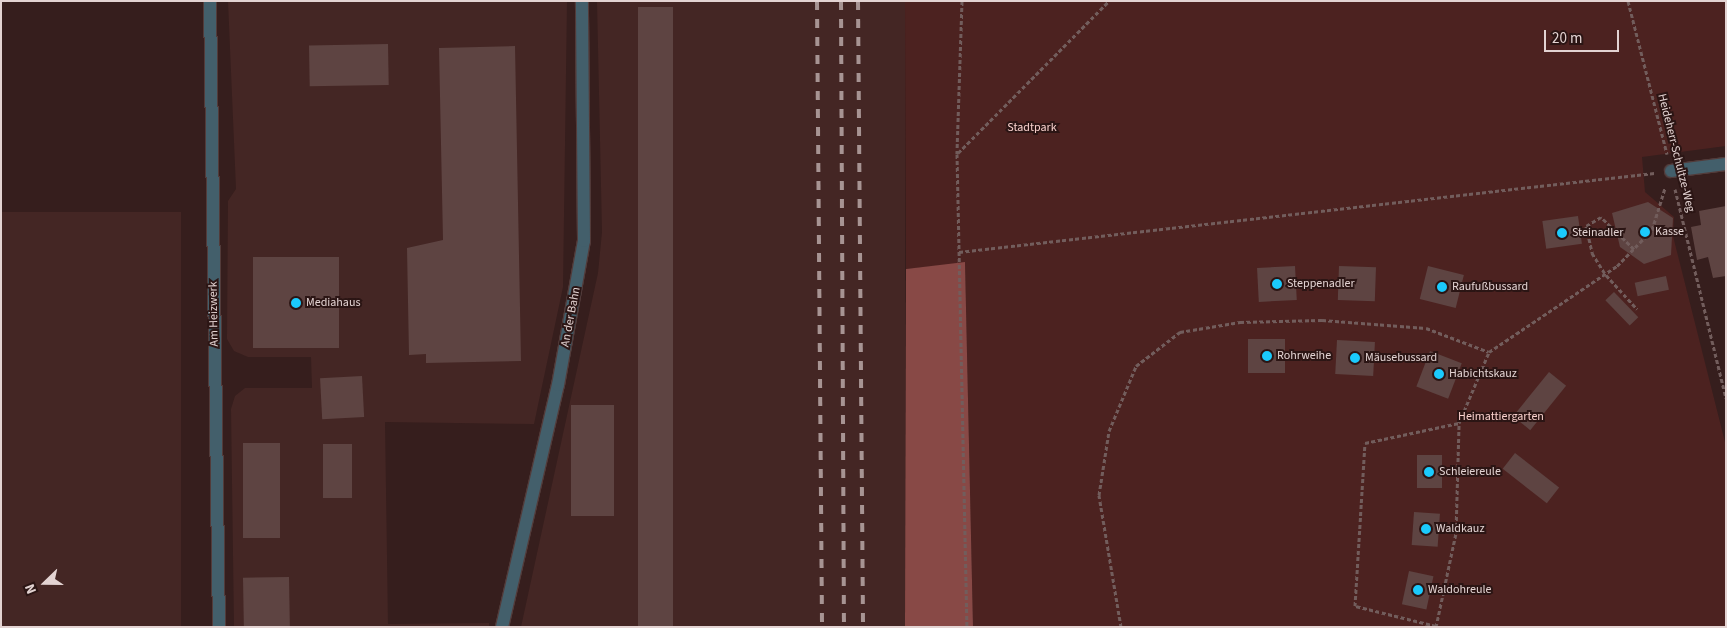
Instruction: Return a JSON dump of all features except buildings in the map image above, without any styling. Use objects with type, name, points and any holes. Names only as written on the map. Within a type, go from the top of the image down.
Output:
[{"type":"street","name":"Am Heizwerk","points":[[210,1],[219,627]]},
{"type":"street","name":"An der Bahn","points":[[502,627],[558,384],[583,250],[582,1]]},
{"type":"street","points":[[1671,171],[1726,164]]},
{"type":"path","points":[[962,1],[957,154],[967,627]]},
{"type":"path","points":[[957,154],[1109,1]]},
{"type":"path","name":"Heideherr-Schultze-Weg","points":[[1628,1],[1726,398]]},
{"type":"path","points":[[959,252],[1671,171],[1652,230],[1634,249],[1606,275],[1490,352],[1459,424],[1456,533],[1436,626],[1355,606],[1365,442],[1459,424]]},
{"type":"path","points":[[1634,249],[1601,217],[1586,226],[1592,253],[1606,275],[1638,310]]},
{"type":"path","points":[[1121,627],[1099,495],[1109,430],[1136,366],[1180,332],[1240,322],[1322,320],[1426,328],[1490,352]]},
{"type":"shaded area","points":[[228,1],[567,1],[563,287],[534,424],[385,422],[388,624],[489,623],[489,627],[234,627],[231,409],[235,396],[245,388],[312,388],[311,357],[248,357],[234,351],[227,339],[228,201],[236,189]]},
{"type":"shaded area","points":[[597,1],[905,1],[905,627],[521,627],[598,273],[602,232]]},
{"type":"shaded area","points":[[1,212],[181,212],[181,627],[1,627]]},
{"type":"shaded area","points":[[965,262],[973,627],[905,627],[906,269]]},
{"type":"green space","name":"Heimattiergarten","points":[[905,1],[1726,1],[1726,146],[1642,157],[1645,192],[1674,217],[1673,236],[1726,446],[1726,627],[973,627],[965,263],[906,269]]},
{"type":"railway","points":[[817,1],[822,627]]},
{"type":"railway","points":[[841,1],[844,627]]},
{"type":"railway","points":[[858,1],[863,627]]},
{"type":"place","name":"Kasse","points":[[1645,232]]},
{"type":"place","name":"Steinadler","points":[[1562,233]]},
{"type":"place","name":"Steppenadler","points":[[1277,284]]},
{"type":"place","name":"Raufußbussard","points":[[1442,287]]},
{"type":"place","name":"Mediahaus","points":[[296,303]]},
{"type":"place","name":"Rohrweihe","points":[[1267,356]]},
{"type":"place","name":"Mäusebussard","points":[[1355,358]]},
{"type":"place","name":"Habichtskauz","points":[[1439,374]]},
{"type":"place","name":"Schleiereule","points":[[1429,472]]},
{"type":"place","name":"Waldkauz","points":[[1426,529]]},
{"type":"place","name":"Waldohreule","points":[[1418,590]]},
{"type":"park label","name":"Stadtpark","points":[[1032,128]]}]
